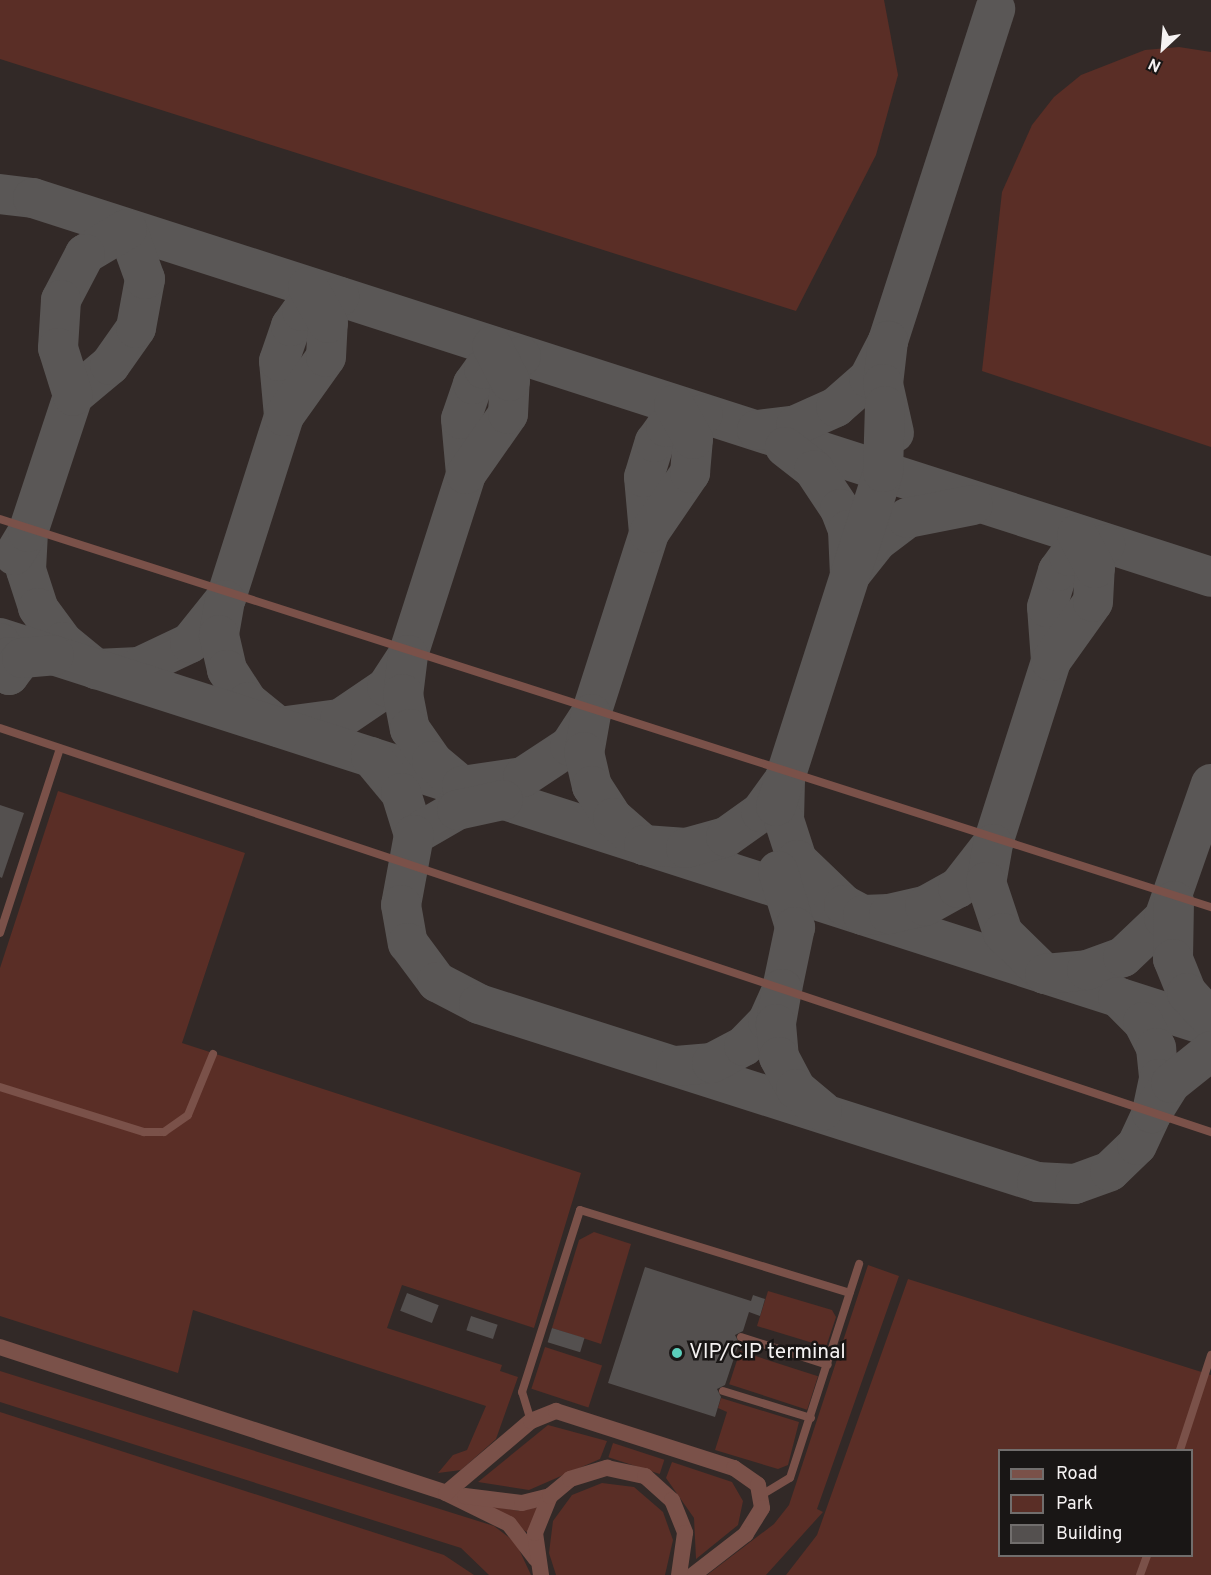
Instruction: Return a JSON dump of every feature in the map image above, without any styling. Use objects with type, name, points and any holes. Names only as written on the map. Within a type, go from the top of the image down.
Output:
[{"type":"street","points":[[0,1347],[446,1493],[509,1524],[536,1558]]},
{"type":"street","points":[[446,1493],[531,1421],[564,1412],[734,1468],[763,1494],[759,1515],[746,1534],[693,1575]]},
{"type":"street","points":[[541,1575],[536,1558],[538,1519],[550,1496],[570,1479],[594,1469],[620,1468],[645,1476],[668,1495],[683,1521],[686,1545],[679,1575]]},
{"type":"street","points":[[446,1493],[522,1503],[550,1496]]},
{"type":"lane","points":[[0,519],[1211,908]]},
{"type":"lane","points":[[0,728],[1211,1132]]},
{"type":"lane","points":[[0,933],[60,748]]},
{"type":"lane","points":[[0,1087],[144,1132],[164,1132],[189,1115],[213,1054]]},
{"type":"lane","points":[[531,1421],[522,1392],[580,1209],[850,1293]]},
{"type":"lane","points":[[763,1494],[790,1478],[859,1264]]},
{"type":"lane","points":[[741,1337],[828,1365]]},
{"type":"lane","points":[[1180,1449],[1211,1355]]},
{"type":"lane","points":[[723,1391],[811,1418]]},
{"type":"lane","points":[[1140,1575],[1147,1557]]},
{"type":"shaded area","points":[[0,0],[1211,0],[1211,1575],[0,1575]]},
{"type":"green space","points":[[0,0],[884,0],[898,75],[876,155],[796,311],[0,59]]},
{"type":"green space","points":[[1179,47],[1211,52],[1211,447],[982,371],[1002,192],[1032,125],[1054,97],[1081,75],[1145,50]]},
{"type":"green space","points":[[58,791],[245,853],[182,1043],[581,1173],[534,1328],[402,1285],[387,1328],[502,1365],[500,1371],[518,1377],[496,1439],[461,1470],[438,1473],[453,1455],[467,1450],[486,1406],[193,1310],[178,1373],[0,1316],[0,968]]},
{"type":"green space","points":[[594,1232],[631,1244],[601,1344],[552,1328],[579,1240]]},
{"type":"green space","points":[[868,1265],[899,1276],[817,1509],[823,1512],[766,1575],[707,1575],[774,1524],[789,1505]]},
{"type":"green space","points":[[908,1279],[1211,1375],[1211,1575],[786,1575],[817,1535]]},
{"type":"green space","points":[[768,1291],[832,1310],[836,1317],[826,1347],[757,1326]]},
{"type":"green space","points":[[545,1347],[602,1366],[588,1407],[531,1389]]},
{"type":"green space","points":[[740,1351],[818,1376],[807,1410],[729,1384]]},
{"type":"green space","points":[[0,1371],[494,1526],[516,1543],[531,1575],[489,1575],[461,1548],[0,1402]]},
{"type":"green space","points":[[721,1398],[799,1422],[788,1465],[778,1469],[715,1450],[727,1412],[718,1408]]},
{"type":"green space","points":[[0,1412],[444,1555],[474,1575],[0,1575]]},
{"type":"green space","points":[[548,1425],[607,1441],[600,1459],[529,1490],[478,1482]]},
{"type":"green space","points":[[613,1443],[664,1460],[660,1474],[608,1457]]},
{"type":"green space","points":[[672,1462],[732,1482],[743,1501],[738,1525],[696,1559],[694,1518],[666,1478]]},
{"type":"green space","points":[[602,1483],[634,1487],[663,1512],[673,1540],[665,1575],[556,1575],[549,1553],[553,1521],[572,1495]]},
{"type":"green space","points":[[490,1506],[520,1511],[538,1507],[528,1533]]},
{"type":"building","points":[[0,805],[24,813],[2,878],[0,877]]},
{"type":"building","name":"VIP/CIP terminal","points":[[645,1267],[751,1301],[753,1295],[765,1299],[760,1316],[749,1312],[743,1331],[735,1335],[739,1343],[725,1385],[717,1389],[721,1397],[715,1417],[608,1383]]},
{"type":"building","points":[[407,1293],[439,1305],[432,1323],[400,1311]]},
{"type":"building","points":[[471,1316],[498,1325],[493,1339],[466,1330]]},
{"type":"building","points":[[552,1328],[585,1338],[580,1352],[548,1342]]},
{"type":"taxiway","points":[[888,341],[995,9]]},
{"type":"taxiway","points":[[0,194],[33,198],[1211,577]]},
{"type":"taxiway","points":[[14,555],[28,532],[73,396],[110,365],[136,328],[145,279],[127,229],[85,254],[61,300],[58,348],[73,396]]},
{"type":"taxiway","points":[[28,532],[26,570],[38,608],[63,642],[96,669],[139,667],[190,643],[226,598],[284,416],[326,357],[328,323],[308,287]]},
{"type":"taxiway","points":[[284,416],[279,361],[291,326],[302,311],[339,297]]},
{"type":"taxiway","points":[[757,430],[796,425],[836,407],[869,378],[888,341],[883,384],[894,433]]},
{"type":"taxiway","points":[[225,600],[219,635],[227,670],[248,702],[279,727],[340,719],[387,687],[408,655],[466,474],[508,414],[510,381],[492,346]]},
{"type":"taxiway","points":[[466,474],[461,419],[473,384],[484,369],[521,356]]},
{"type":"taxiway","points":[[408,655],[403,694],[410,729],[432,761],[462,786],[523,777],[570,746],[591,714],[649,533],[690,473],[693,439],[674,405]]},
{"type":"taxiway","points":[[776,806],[883,472],[885,406]]},
{"type":"taxiway","points":[[649,533],[644,477],[655,442],[666,427],[703,414]]},
{"type":"taxiway","points":[[785,447],[814,470],[840,509],[848,530],[850,575],[877,541],[907,518],[973,505]]},
{"type":"taxiway","points":[[785,779],[784,820],[797,860],[844,905],[863,915],[889,914],[925,906],[958,888],[993,843],[1051,661],[1093,602],[1095,568],[1077,534]]},
{"type":"taxiway","points":[[1051,661],[1047,607],[1058,571],[1069,556],[1105,544]]},
{"type":"taxiway","points":[[0,638],[1211,1027]]},
{"type":"taxiway","points":[[0,643],[9,657],[9,675],[22,658],[54,655]]},
{"type":"taxiway","points":[[591,714],[584,752],[592,786],[613,818],[644,845],[686,848],[726,837],[761,812],[785,779]]},
{"type":"taxiway","points":[[371,757],[401,793],[414,835],[457,810],[503,800]]},
{"type":"taxiway","points":[[993,844],[986,882],[1003,933],[1045,974],[1087,970],[1123,957],[1164,918],[1211,784]]},
{"type":"taxiway","points":[[414,835],[401,905],[408,943],[437,982],[479,1004],[1037,1182],[1075,1184],[1110,1171],[1137,1145],[1152,1113]]},
{"type":"taxiway","points":[[778,871],[795,927],[782,989]]},
{"type":"taxiway","points":[[1174,901],[1173,959],[1187,993],[1211,1019]]},
{"type":"taxiway","points":[[676,1066],[712,1063],[744,1046],[768,1021],[782,989],[776,1024],[779,1057],[796,1089],[822,1111]]},
{"type":"taxiway","points":[[1118,997],[1143,1022],[1156,1048],[1159,1079],[1152,1113],[1171,1083],[1211,1051]]},
{"type":"place","name":"VIP/CIP terminal","points":[[677,1353]]}]
